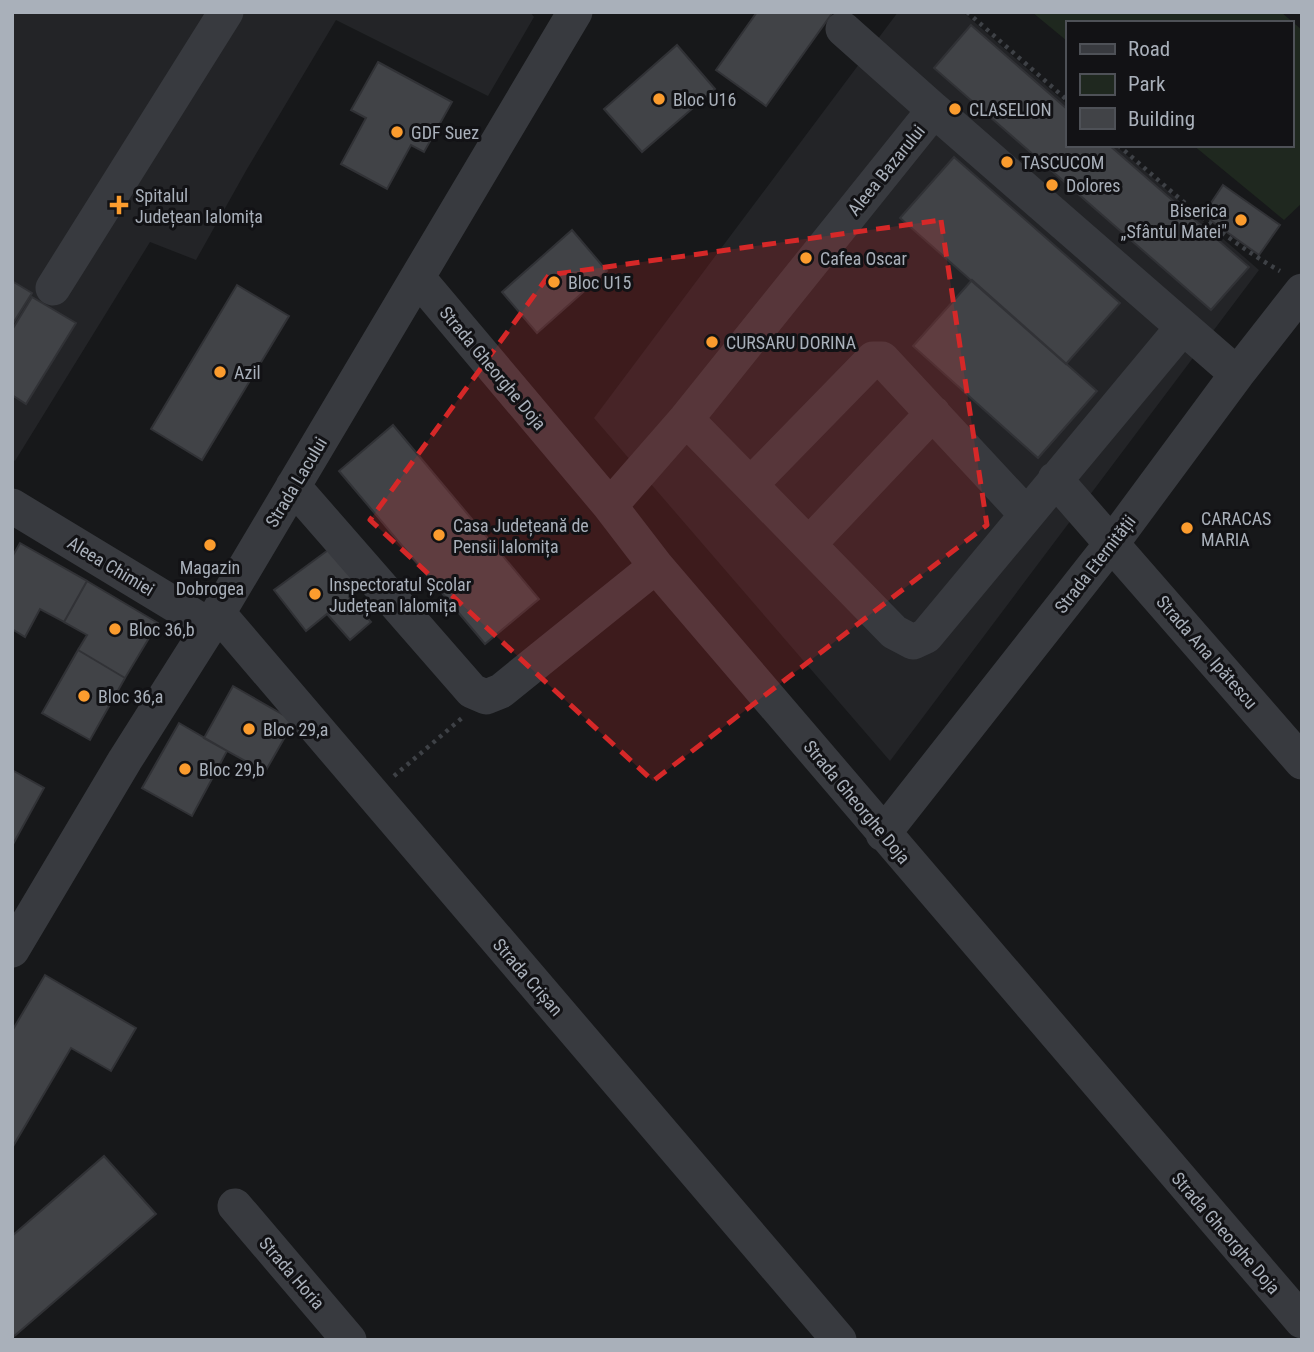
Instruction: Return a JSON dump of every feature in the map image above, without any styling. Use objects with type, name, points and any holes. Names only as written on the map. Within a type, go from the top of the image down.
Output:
[{"type":"street","points":[[52,288],[226,12]]},
{"type":"street","name":"Strada Lacului","points":[[12,950],[125,760],[214,620],[575,12]]},
{"type":"street","points":[[843,29],[934,110]]},
{"type":"street","name":"Aleea Bazarului","points":[[610,506],[686,419],[934,110],[1237,374]]},
{"type":"street","name":"Strada Gheorghe Doja","points":[[418,278],[610,506],[656,566],[883,834],[1302,1321]]},
{"type":"street","name":"Strada Eternității","points":[[883,834],[1112,543],[1237,374],[1296,284]]},
{"type":"street","points":[[686,419],[894,632],[912,642],[926,636],[1183,327]]},
{"type":"street","points":[[751,484],[873,359],[882,359],[1026,514]]},
{"type":"street","points":[[808,544],[933,413]]},
{"type":"street","name":"Strada Ana Ipătescu","points":[[1055,479],[1302,762]]},
{"type":"street","points":[[293,486],[472,691],[486,697],[501,691],[656,566]]},
{"type":"street","name":"Aleea Chimiei","points":[[13,507],[214,620]]},
{"type":"street","name":"Strada Crișan","points":[[214,620],[373,794],[839,1340]]},
{"type":"street","name":"Strada Horia","points":[[235,1206],[349,1340]]},
{"type":"path","points":[[967,12],[1066,99]]},
{"type":"path","points":[[1120,147],[1186,205],[1248,253],[1296,284]]},
{"type":"path","points":[[373,794],[486,697]]},
{"type":"highlighted area","points":[[941,220],[987,525],[653,781],[370,520],[549,275]]},
{"type":"shaded area","name":"Spitalul Județean Ialomița","points":[[12,12],[530,12],[534,17],[488,96],[336,20],[196,260],[150,242],[15,461],[12,459]]},
{"type":"shaded area","points":[[898,12],[963,12],[1066,103],[1066,147],[1117,147],[1259,270],[890,761],[594,418]]},
{"type":"green space","points":[[1032,12],[1281,12],[1292,21],[1066,21],[1066,40]]},
{"type":"green space","points":[[1293,22],[1302,30],[1302,203],[1284,220],[1195,147],[1293,147]]},
{"type":"building","points":[[757,12],[833,12],[766,106],[716,70]]},
{"type":"building","points":[[971,25],[1066,108],[1066,147],[1111,147],[1249,267],[1211,310],[934,68]]},
{"type":"building","name":"Bloc U16","points":[[677,45],[715,89],[642,152],[604,109]]},
{"type":"building","name":"GDF Suez","points":[[378,62],[452,102],[424,152],[411,145],[387,189],[341,164],[366,118],[351,110]]},
{"type":"building","points":[[954,157],[1120,303],[1066,364],[900,218]]},
{"type":"building","name":"Biserica „Sfântul Matei\"","points":[[1223,185],[1280,225],[1259,255],[1203,215]]},
{"type":"building","name":"Bloc U15","points":[[572,230],[607,271],[537,333],[502,292]]},
{"type":"building","points":[[972,280],[1097,391],[1038,458],[913,346]]},
{"type":"building","points":[[12,281],[32,293],[12,325]]},
{"type":"building","name":"Azil","points":[[237,285],[289,316],[202,460],[151,429]]},
{"type":"building","points":[[32,297],[76,323],[26,404],[12,395],[12,330]]},
{"type":"building","name":"Casa Județeană de Pensii Ialomița","points":[[393,425],[539,599],[485,644],[339,471]]},
{"type":"building","name":"Inspectoratul Școlar Județean Ialomița","points":[[339,542],[371,575],[349,597],[371,622],[350,640],[327,614],[306,631],[274,590]]},
{"type":"building","points":[[20,543],[87,581],[64,622],[40,609],[25,637],[12,629],[12,557]]},
{"type":"building","name":"Bloc 36,b","points":[[87,581],[158,623],[125,678],[78,650],[87,635],[64,622]]},
{"type":"building","name":"Bloc 36,a","points":[[78,650],[125,678],[90,740],[42,713]]},
{"type":"building","name":"Bloc 29,a","points":[[233,686],[294,721],[265,772],[204,738]]},
{"type":"building","name":"Bloc 29,b","points":[[179,723],[227,751],[192,816],[142,788]]},
{"type":"building","points":[[12,770],[44,788],[12,846]]},
{"type":"building","points":[[45,975],[136,1028],[111,1071],[71,1048],[12,1148],[12,1031]]},
{"type":"building","points":[[104,1156],[156,1214],[12,1338],[12,1236]]},
{"type":"place","name":"Bloc U16","points":[[659,99]]},
{"type":"place","name":"CLASELION","points":[[955,109]]},
{"type":"place","name":"GDF Suez","points":[[397,132]]},
{"type":"place","name":"TASCUCOM","points":[[1007,162]]},
{"type":"place","name":"Dolores","points":[[1052,185]]},
{"type":"place","name":"Spitalul Județean Ialomița","points":[[119,205]]},
{"type":"place","name":"Biserica „Sfântul Matei\"","points":[[1241,220]]},
{"type":"place","name":"Cafea Oscar","points":[[806,258]]},
{"type":"place","name":"Bloc U15","points":[[554,282]]},
{"type":"place","name":"CURSARU DORINA","points":[[712,342]]},
{"type":"place","name":"Azil","points":[[220,372]]},
{"type":"place","name":"CARACAS MARIA","points":[[1187,528]]},
{"type":"place","name":"Casa Județeană de Pensii Ialomița","points":[[439,535]]},
{"type":"place","name":"Magazin Dobrogea","points":[[210,545]]},
{"type":"place","name":"Inspectoratul Școlar Județean Ialomița","points":[[315,594]]},
{"type":"place","name":"Bloc 36,b","points":[[115,629]]},
{"type":"place","name":"Bloc 36,a","points":[[84,696]]},
{"type":"place","name":"Bloc 29,a","points":[[249,729]]},
{"type":"place","name":"Bloc 29,b","points":[[185,769]]}]
